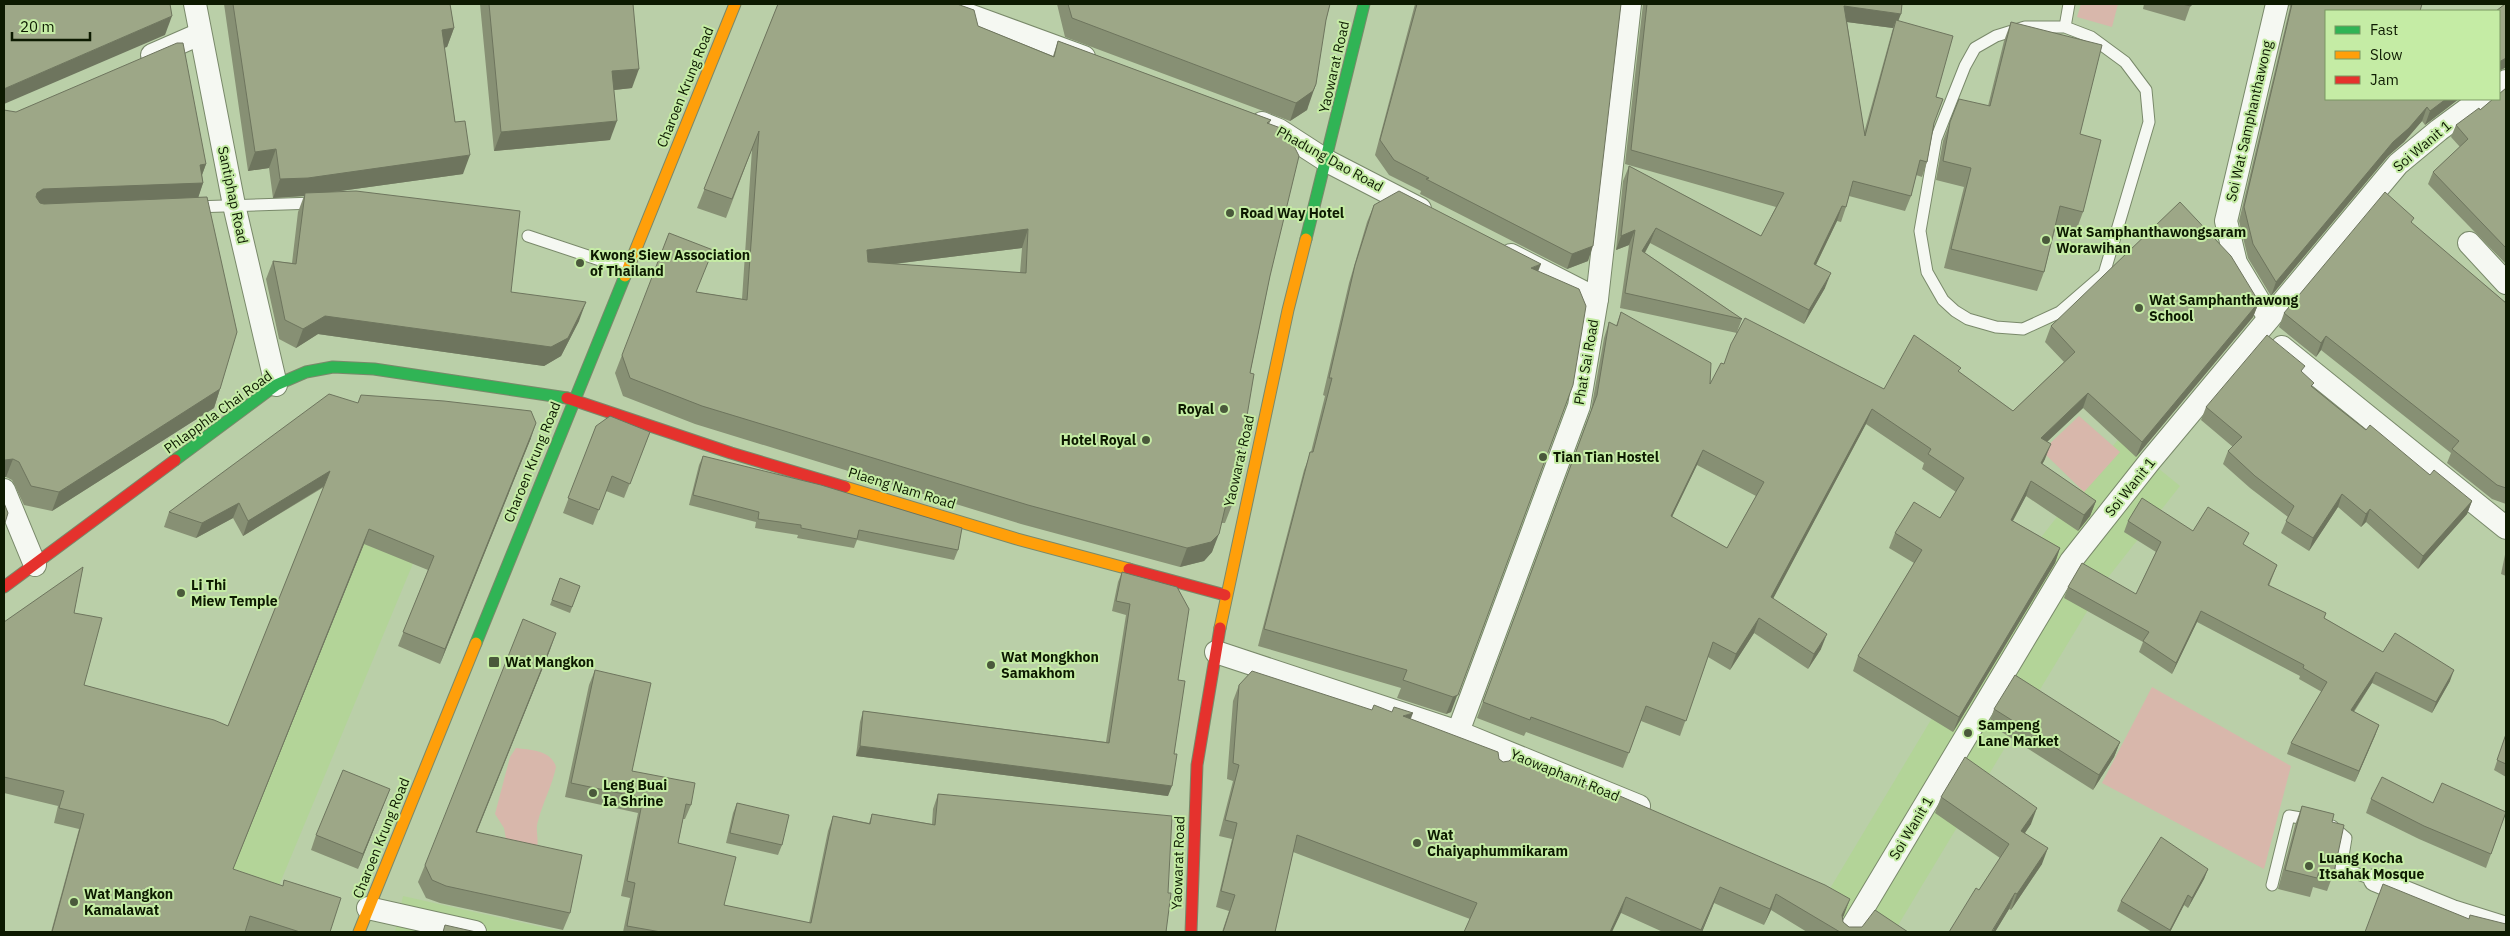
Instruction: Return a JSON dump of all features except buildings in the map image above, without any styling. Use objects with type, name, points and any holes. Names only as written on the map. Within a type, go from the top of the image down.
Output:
[{"type":"main road","name":"Charoen Krung Road","points":[[359,932],[735,4]]},
{"type":"main road","name":"Yaowarat Road","points":[[1191,932],[1196,765],[1225,595],[1288,310],[1327,161],[1364,4]]},
{"type":"main road","name":"Phlapphla Chai Road","points":[[4,586],[276,386],[306,372],[334,367],[374,369],[574,399]]},
{"type":"main road","name":"Plaeng Nam Road","points":[[574,399],[731,453],[1017,539],[1225,595]]},
{"type":"street","name":"Santiphap Road","points":[[195,4],[234,205],[276,386]]},
{"type":"street","points":[[939,4],[1107,66]]},
{"type":"street","name":"Phat Sai Road","points":[[1458,732],[1579,406],[1597,299],[1630,4]]},
{"type":"street","name":"Soi Wat Samphanthawong","points":[[2264,324],[2236,263],[2226,221],[2277,4]]},
{"type":"street","points":[[135,63],[200,34]]},
{"type":"street","name":"Soi Wanit 1","points":[[1849,932],[2071,561],[2150,461],[2398,164],[2481,100]]},
{"type":"street","name":"Phadung Dao Road","points":[[1243,116],[1279,130],[1327,161],[1440,219]]},
{"type":"street","points":[[2469,243],[2506,283]]},
{"type":"street","points":[[1492,246],[1597,299]]},
{"type":"street","points":[[2264,324],[2506,528]]},
{"type":"street","points":[[4,490],[35,565]]},
{"type":"street","name":"Yaowaphanit Road","points":[[1216,652],[1458,732],[1504,758],[1663,816]]},
{"type":"street","points":[[2376,880],[2452,910],[2506,928]]},
{"type":"street","points":[[368,908],[475,932]]},
{"type":"lane","points":[[2065,27],[2068,4]]},
{"type":"lane","points":[[2025,27],[2065,27],[2091,37],[2125,62],[2146,90],[2149,122],[2104,274],[2060,312],[2023,329],[1996,327],[1968,318],[1955,311],[1943,300],[1927,272],[1920,231],[1936,139],[1962,73],[1975,48],[1996,36],[2025,27]]},
{"type":"lane","points":[[185,208],[322,202]]},
{"type":"lane","points":[[528,236],[627,268]]},
{"type":"lane","points":[[2272,885],[2289,816],[2327,823],[2346,838],[2341,868],[2376,880]]},
{"type":"shaded area","points":[[2081,4],[2118,4],[2112,27],[2077,17]]},
{"type":"shaded area","points":[[2079,416],[2120,452],[2084,492],[2042,451]]},
{"type":"shaded area","name":"Sampeng Lane Market","points":[[2120,437],[2180,486],[2106,580],[1894,932],[1804,932],[2038,541]]},
{"type":"shaded area","points":[[353,507],[424,537],[273,900],[168,843]]},
{"type":"shaded area","points":[[2152,687],[2291,766],[2264,869],[2102,783]]},
{"type":"shaded area","points":[[516,748],[534,750],[545,754],[550,757],[556,767],[537,824],[537,848],[506,839],[504,828],[495,814],[510,757]]},
{"type":"shaded area","points":[[403,896],[564,932],[395,932]]},
{"type":"traffic: fast","points":[[1306,239],[1364,4]]},
{"type":"traffic: fast","points":[[476,643],[625,276]]},
{"type":"traffic: fast","points":[[175,460],[276,385],[306,372],[333,367],[374,369],[567,398]]},
{"type":"traffic: slow","points":[[625,276],[735,4]]},
{"type":"traffic: slow","points":[[1220,628],[1288,310],[1306,239]]},
{"type":"traffic: slow","points":[[845,487],[1017,539],[1129,569]]},
{"type":"traffic: slow","points":[[359,932],[476,643]]},
{"type":"traffic: jam","points":[[567,398],[731,453],[845,487]]},
{"type":"traffic: jam","points":[[4,587],[175,460]]},
{"type":"traffic: jam","points":[[1129,569],[1225,595]]},
{"type":"traffic: jam","points":[[1191,932],[1197,765],[1220,628]]},
{"type":"place","name":"Road Way Hotel","points":[[1230,213]]},
{"type":"place","name":"Wat Samphanthawongsaram Worawihan","points":[[2046,240]]},
{"type":"place","name":"Kwong Siew Association of Thailand","points":[[580,263]]},
{"type":"place","name":"Wat Samphanthawong School","points":[[2139,308]]},
{"type":"place","name":"Royal","points":[[1224,409]]},
{"type":"place","name":"Hotel Royal","points":[[1146,440]]},
{"type":"place","name":"Tian Tian Hostel","points":[[1543,457]]},
{"type":"place","name":"Li Thi Miew Temple","points":[[181,593]]},
{"type":"place","name":"Wat Mangkon","points":[[494,662]]},
{"type":"place","name":"Wat Mongkhon Samakhom","points":[[991,665]]},
{"type":"place","name":"Sampeng Lane Market","points":[[1968,733]]},
{"type":"place","name":"Leng Buai Ia Shrine","points":[[593,793]]},
{"type":"place","name":"Wat Chaiyaphummikaram","points":[[1417,843]]},
{"type":"place","name":"Luang Kocha Itsahak Mosque","points":[[2309,866]]},
{"type":"place","name":"Wat Mangkon Kamalawat","points":[[74,902]]}]
